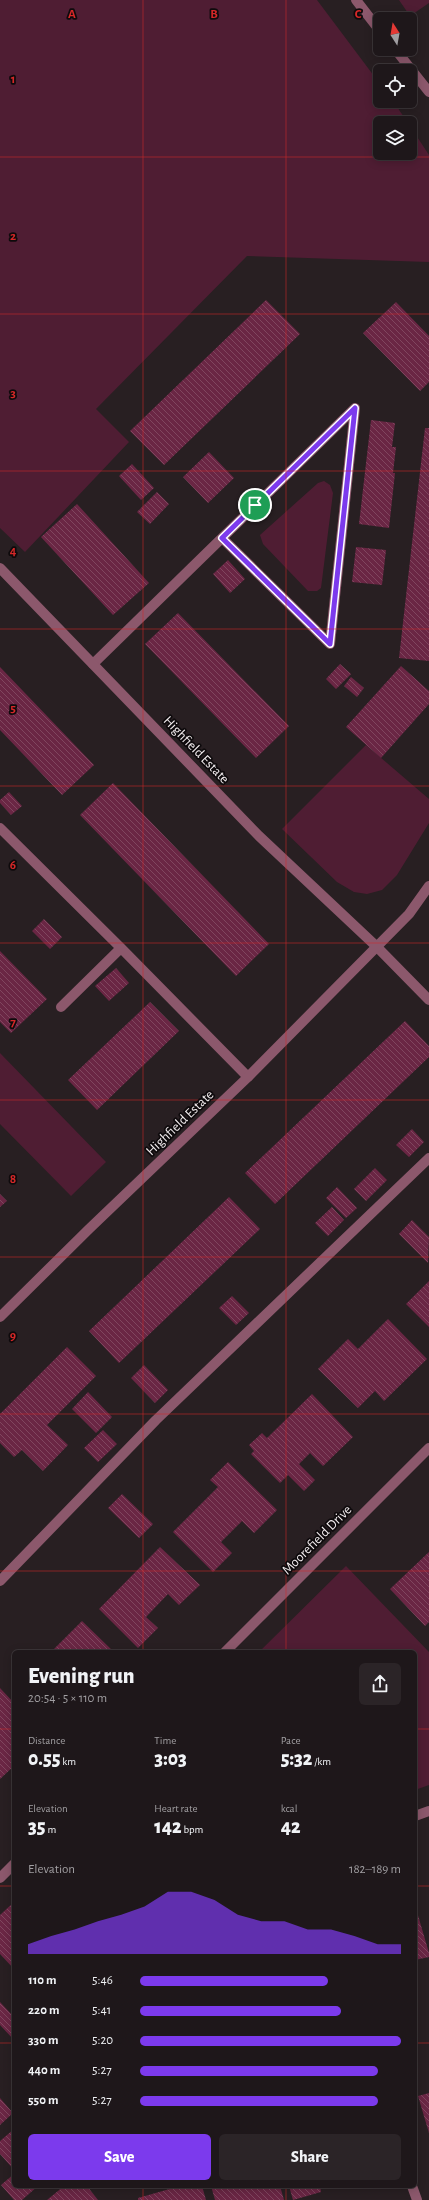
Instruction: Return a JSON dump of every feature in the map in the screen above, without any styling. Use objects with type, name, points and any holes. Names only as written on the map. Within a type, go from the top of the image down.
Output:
[{"type":"street","points":[[356,0],[373,22]]},
{"type":"street","points":[[401,56],[429,92]]},
{"type":"street","points":[[93,664],[355,408],[330,644],[222,538]]},
{"type":"street","name":"Highfield Estate","points":[[0,568],[259,836],[377,947]]},
{"type":"street","points":[[0,828],[248,1077]]},
{"type":"street","name":"Highfield Estate","points":[[0,1317],[94,1224],[248,1077],[409,914],[429,886]]},
{"type":"street","points":[[377,947],[429,1000]]},
{"type":"street","points":[[61,1008],[121,948]]},
{"type":"street","points":[[0,1581],[156,1420],[429,1158]]},
{"type":"street","name":"Moorefield Drive","points":[[227,1650],[429,1448]]},
{"type":"street","points":[[417,1815],[429,1811]]},
{"type":"street","points":[[0,1878],[12,1866]]},
{"type":"street","points":[[413,2188],[417,2200]]},
{"type":"shaded area","points":[[0,0],[317,0],[373,75],[373,108],[398,108],[403,116],[373,116],[373,160],[417,160],[417,137],[429,155],[429,262],[247,256],[96,409],[129,442],[25,552],[0,528]]},
{"type":"shaded area","points":[[399,0],[429,0],[429,3],[416,12],[407,12]]},
{"type":"shaded area","points":[[324,481],[330,485],[333,493],[321,588],[317,591],[308,591],[263,544],[260,535],[318,483]]},
{"type":"shaded area","points":[[366,745],[429,799],[429,823],[397,875],[382,890],[367,894],[354,892],[337,882],[282,829]]},
{"type":"shaded area","points":[[0,1053],[106,1162],[71,1196],[0,1124]]},
{"type":"shaded area","points":[[346,1566],[429,1652],[429,1785],[417,1789],[417,1650],[261,1650]]},
{"type":"building","points":[[266,300],[300,334],[164,465],[130,431]]},
{"type":"building","points":[[396,302],[429,336],[429,382],[420,391],[363,333]]},
{"type":"building","points":[[371,420],[395,423],[392,447],[396,447],[393,473],[395,473],[389,528],[359,524]]},
{"type":"building","points":[[425,428],[429,428],[429,661],[399,658]]},
{"type":"building","points":[[209,452],[234,478],[208,503],[183,477]]},
{"type":"building","points":[[132,464],[154,488],[141,500],[119,476]]},
{"type":"building","points":[[157,492],[169,504],[150,524],[137,512]]},
{"type":"building","points":[[77,504],[149,583],[113,615],[41,537]]},
{"type":"building","points":[[356,547],[386,550],[382,585],[352,582]]},
{"type":"building","points":[[228,560],[245,579],[230,593],[213,574]]},
{"type":"building","points":[[178,613],[289,726],[256,758],[145,644]]},
{"type":"building","points":[[340,664],[351,674],[336,689],[326,679]]},
{"type":"building","points":[[401,666],[429,691],[429,704],[381,758],[346,727]]},
{"type":"building","points":[[0,667],[94,765],[62,795],[0,730]]},
{"type":"building","points":[[351,677],[364,688],[357,697],[344,686]]},
{"type":"building","points":[[113,783],[269,944],[236,976],[80,815]]},
{"type":"building","points":[[9,792],[22,806],[11,815],[0,803],[0,800]]},
{"type":"building","points":[[44,919],[62,937],[50,949],[32,931]]},
{"type":"building","points":[[0,951],[47,999],[11,1033],[0,1022]]},
{"type":"building","points":[[116,968],[129,983],[109,1001],[95,986]]},
{"type":"building","points":[[150,1002],[179,1031],[97,1110],[68,1080]]},
{"type":"building","points":[[405,1021],[429,1046],[429,1057],[275,1204],[245,1173]]},
{"type":"building","points":[[412,1129],[424,1142],[409,1157],[396,1145]]},
{"type":"building","points":[[375,1168],[387,1180],[366,1201],[354,1189]]},
{"type":"building","points":[[337,1187],[357,1208],[346,1218],[326,1198]]},
{"type":"building","points":[[0,1194],[7,1201],[0,1207]]},
{"type":"building","points":[[229,1197],[260,1229],[119,1363],[89,1331]]},
{"type":"building","points":[[332,1207],[344,1220],[328,1236],[315,1223]]},
{"type":"building","points":[[412,1220],[429,1237],[428,1263],[399,1234]]},
{"type":"building","points":[[429,1281],[429,1327],[406,1304]]},
{"type":"building","points":[[232,1296],[249,1313],[236,1325],[219,1308]]},
{"type":"building","points":[[388,1319],[427,1359],[384,1401],[375,1391],[358,1408],[318,1369],[348,1339],[358,1349]]},
{"type":"building","points":[[67,1347],[96,1376],[47,1425],[68,1445],[43,1471],[22,1450],[14,1457],[0,1443],[0,1414]]},
{"type":"building","points":[[144,1365],[168,1390],[155,1403],[131,1378]]},
{"type":"building","points":[[88,1392],[112,1417],[96,1433],[72,1409]]},
{"type":"building","points":[[312,1394],[353,1437],[323,1466],[310,1453],[299,1464],[315,1480],[304,1491],[288,1475],[280,1483],[251,1454],[254,1451],[249,1445],[262,1433],[267,1438]]},
{"type":"building","points":[[103,1430],[117,1444],[98,1462],[84,1448]]},
{"type":"building","points":[[228,1462],[277,1510],[254,1533],[242,1521],[221,1542],[232,1553],[213,1572],[173,1532],[218,1487],[210,1480]]},
{"type":"building","points":[[122,1494],[153,1524],[139,1538],[108,1508]]},
{"type":"building","points":[[160,1547],[200,1585],[179,1605],[168,1594],[146,1617],[158,1628],[138,1648],[99,1609]]},
{"type":"building","points":[[429,1552],[429,1622],[425,1626],[390,1589]]},
{"type":"building","points":[[82,1621],[112,1650],[53,1650]]},
{"type":"building","points":[[0,1688],[12,1701],[12,1768],[0,1779]]},
{"type":"building","points":[[12,1904],[12,1967],[0,1954],[0,1915]]},
{"type":"building","points":[[417,1912],[429,1953],[429,1957],[417,1960]]},
{"type":"building","points":[[0,2002],[12,2015],[12,2038],[0,2025]]},
{"type":"building","points":[[429,2093],[429,2133],[418,2096]]},
{"type":"building","points":[[0,2098],[12,2112],[12,2114],[0,2125]]},
{"type":"building","points":[[12,2131],[12,2168],[0,2154],[0,2141]]},
{"type":"building","points":[[12,2176],[12,2188],[36,2188],[22,2200],[14,2200],[1,2185]]},
{"type":"building","points":[[62,2188],[89,2188],[98,2200],[47,2200]]},
{"type":"building","points":[[173,2188],[203,2188],[206,2200],[138,2200],[138,2198]]},
{"type":"building","points":[[212,2188],[281,2188],[284,2200],[215,2200]]},
{"type":"building","points":[[290,2188],[320,2188],[321,2192],[293,2200]]},
{"type":"route","points":[[355,408],[330,644],[222,538],[255,505],[355,408]]}]
